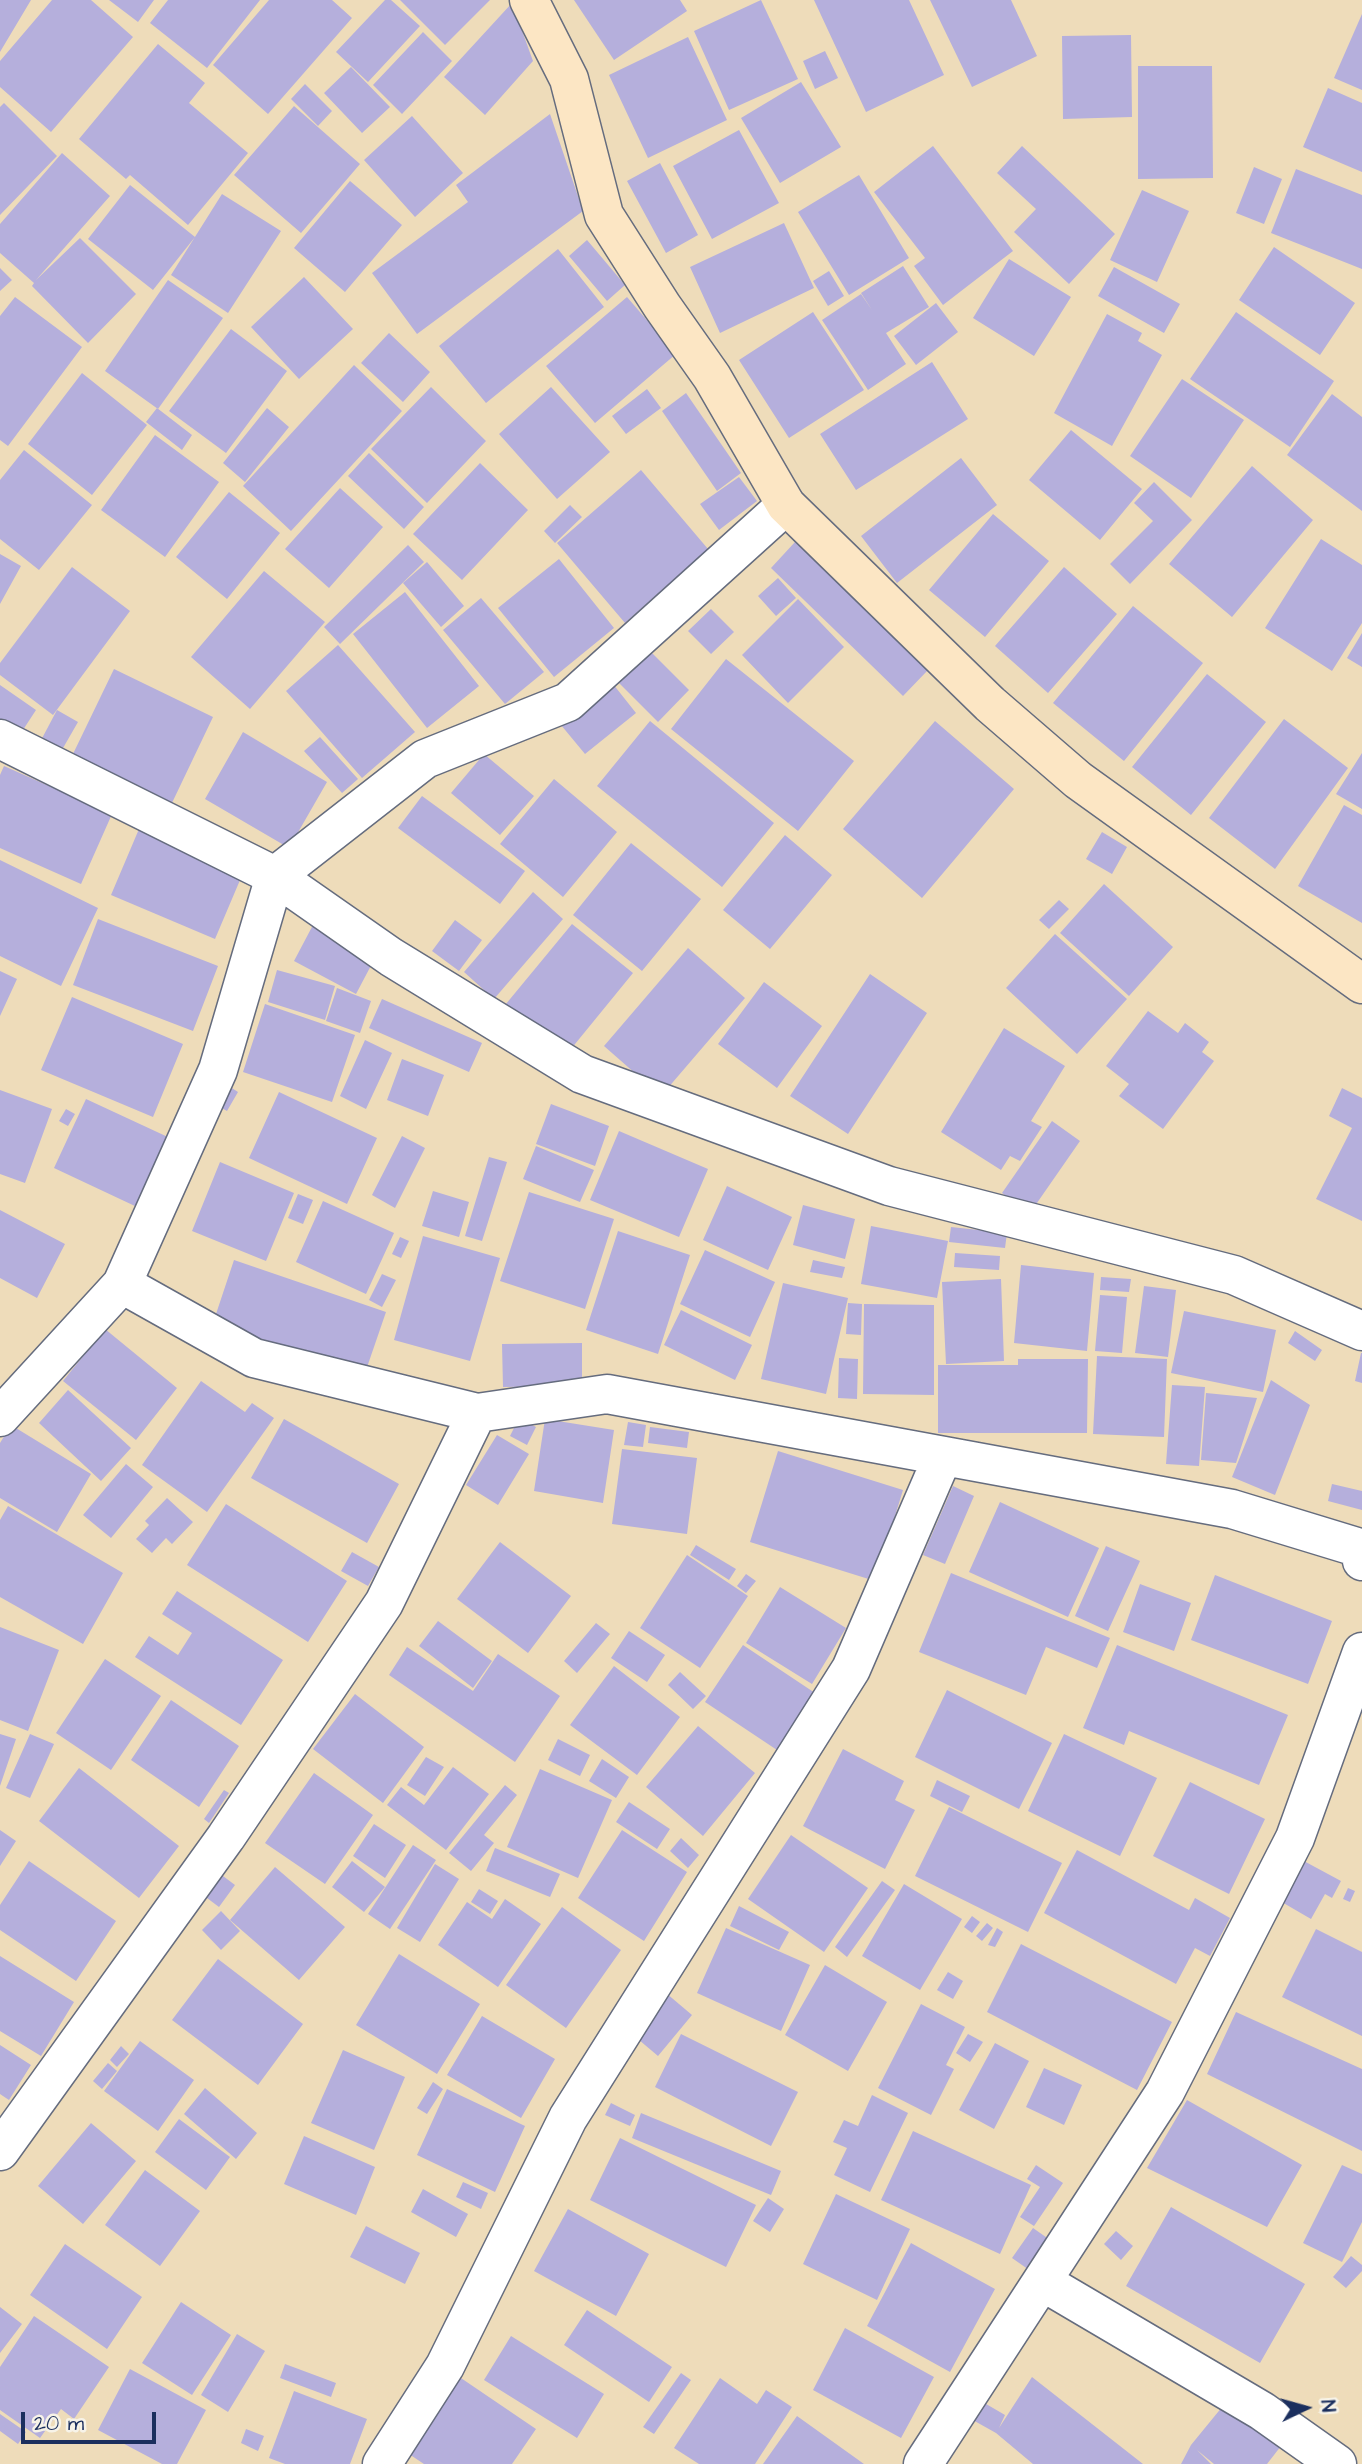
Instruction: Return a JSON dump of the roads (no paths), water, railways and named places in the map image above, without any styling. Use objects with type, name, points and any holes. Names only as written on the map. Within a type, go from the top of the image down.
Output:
[{"type":"street","points":[[529,0],[569,79],[604,215],[662,306],[712,377],[786,505],[990,704],[1078,779],[1362,984]]},
{"type":"street","points":[[0,1417],[122,1283],[218,1070],[275,876],[425,759],[568,702],[786,505]]},
{"type":"street","points":[[0,739],[275,876],[391,957],[582,1074],[889,1186],[1234,1275],[1362,1331]]},
{"type":"street","points":[[122,1283],[254,1358],[477,1413],[607,1394],[1232,1509],[1360,1548],[1362,1561]]},
{"type":"street","points":[[0,2151],[226,1838],[384,1603],[477,1413]]},
{"type":"street","points":[[383,2464],[445,2366],[568,2118],[851,1670],[943,1456]]},
{"type":"street","points":[[941,2454],[1043,2282],[1165,2092],[1295,1838],[1362,1652]]},
{"type":"street","points":[[1043,2282],[1262,2411],[1337,2464]]}]
